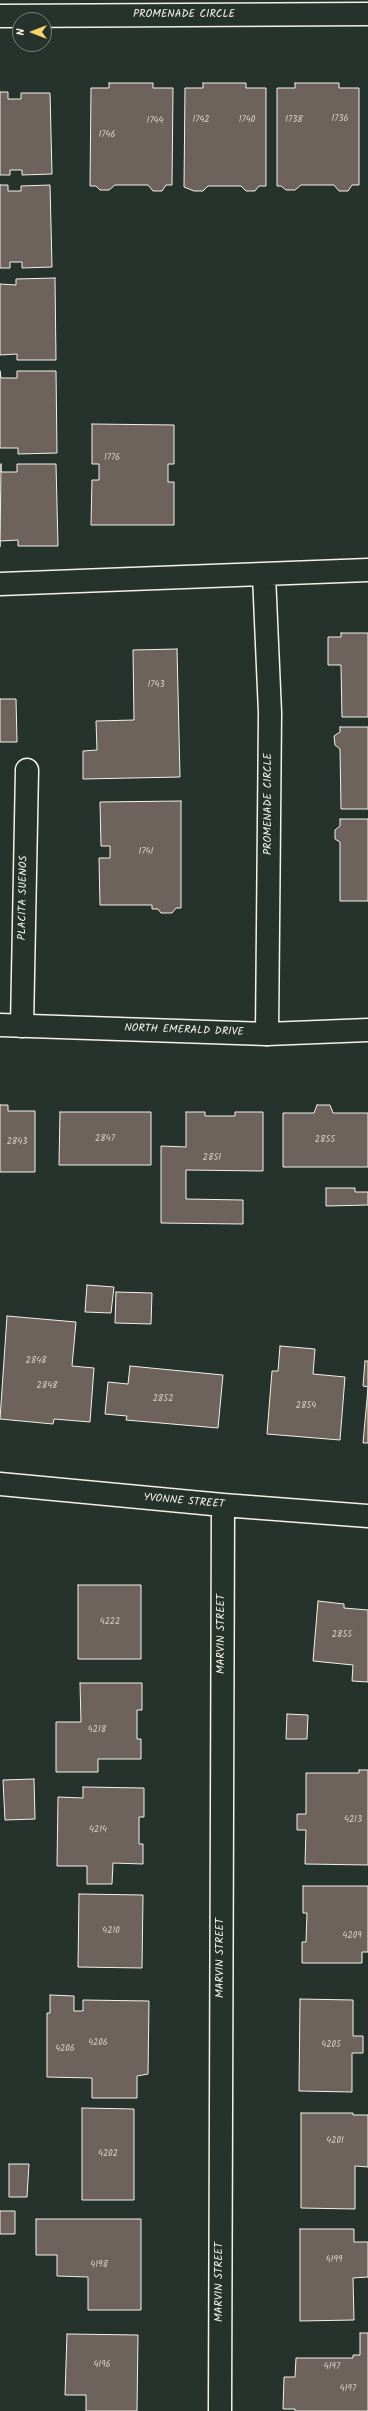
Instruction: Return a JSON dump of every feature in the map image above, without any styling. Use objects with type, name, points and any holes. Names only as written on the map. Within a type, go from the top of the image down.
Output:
[{"type":"street","name":"PROMENADE CIRCLE","points":[[0,16],[368,14]]},
{"type":"street","points":[[0,584],[368,570]]},
{"type":"street","name":"PROMENADE CIRCLE","points":[[264,575],[270,713],[267,1034]]},
{"type":"street","name":"PLACITA SUENOS","points":[[22,1026],[27,770]]},
{"type":"street","name":"NORTH EMERALD DRIVE","points":[[0,1025],[267,1034],[368,1030]]},
{"type":"street","name":"YVONNE STREET","points":[[0,1484],[223,1505],[368,1516]]},
{"type":"street","name":"MARVIN STREET","points":[[220,2411],[223,1505]]},
{"type":"building","points":[[109,83],[153,83],[153,88],[173,88],[172,185],[166,185],[162,191],[153,191],[148,185],[115,185],[109,190],[100,190],[96,186],[90,186],[91,88],[109,88]]},
{"type":"building","points":[[203,83],[246,83],[246,88],[266,88],[266,186],[259,186],[255,191],[246,191],[241,186],[208,186],[203,191],[194,191],[184,187],[185,88],[203,88]]},
{"type":"building","points":[[295,83],[339,83],[339,88],[359,88],[359,185],[352,185],[348,191],[339,191],[334,185],[301,185],[295,190],[286,190],[281,186],[277,186],[277,88],[295,88]]},
{"type":"building","points":[[0,92],[8,92],[8,99],[21,99],[21,93],[50,93],[52,174],[22,175],[22,170],[10,170],[10,175],[0,175]]},
{"type":"building","points":[[0,185],[8,185],[8,191],[21,191],[21,186],[50,185],[52,267],[22,268],[22,262],[10,262],[10,268],[0,268]]},
{"type":"building","points":[[55,278],[56,360],[17,360],[17,354],[0,355],[0,284],[16,285],[16,279]]},
{"type":"building","points":[[0,371],[1,378],[17,378],[17,371],[56,371],[57,453],[18,454],[18,448],[0,448]]},
{"type":"building","points":[[92,424],[174,425],[174,464],[168,464],[168,482],[174,482],[174,525],[91,525],[92,480],[99,480],[99,464],[92,464]]},
{"type":"building","points":[[1,464],[1,472],[17,472],[17,464],[56,464],[58,546],[18,546],[18,540],[0,541]]},
{"type":"building","points":[[341,633],[368,633],[368,717],[342,717],[341,665],[328,665],[328,637],[341,637]]},
{"type":"building","points":[[177,649],[180,777],[83,779],[83,751],[97,750],[96,721],[134,720],[133,650]]},
{"type":"building","points":[[0,699],[16,699],[17,742],[0,742]]},
{"type":"building","points":[[340,727],[368,727],[368,809],[341,809],[340,749],[335,745],[334,736],[340,732]]},
{"type":"building","points":[[181,801],[181,908],[176,908],[172,913],[161,913],[158,909],[152,909],[152,905],[100,905],[99,858],[110,858],[110,846],[101,846],[100,802]]},
{"type":"building","points":[[340,819],[368,819],[368,901],[340,901],[340,842],[335,839],[335,830],[340,826]]},
{"type":"building","points":[[0,1105],[8,1105],[8,1111],[35,1111],[35,1172],[0,1172]]},
{"type":"building","points":[[317,1105],[330,1105],[333,1113],[368,1113],[368,1167],[283,1167],[283,1113],[314,1113]]},
{"type":"building","points":[[60,1112],[151,1112],[151,1165],[59,1165]]},
{"type":"building","points":[[186,1112],[205,1112],[205,1116],[235,1116],[235,1112],[263,1112],[263,1171],[186,1170],[186,1199],[243,1200],[243,1224],[161,1223],[161,1146],[186,1147]]},
{"type":"building","points":[[326,1188],[355,1188],[355,1192],[368,1192],[368,1205],[326,1206]]},
{"type":"building","points":[[87,1285],[114,1287],[111,1313],[85,1312]]},
{"type":"building","points":[[116,1292],[152,1293],[151,1324],[115,1323]]},
{"type":"building","points":[[7,1316],[76,1322],[72,1366],[94,1368],[90,1422],[54,1419],[53,1424],[0,1419]]},
{"type":"building","points":[[280,1346],[315,1349],[313,1374],[345,1377],[340,1440],[267,1434],[272,1371],[278,1371]]},
{"type":"building","points":[[365,1361],[368,1361],[368,1387],[363,1386]]},
{"type":"building","points":[[130,1366],[223,1375],[218,1428],[126,1420],[127,1416],[105,1414],[108,1382],[128,1384]]},
{"type":"building","points":[[368,1388],[368,1443],[363,1443]]},
{"type":"building","points":[[78,1585],[141,1585],[141,1659],[78,1659]]},
{"type":"building","points":[[318,1601],[344,1604],[344,1608],[368,1610],[368,1682],[352,1681],[353,1665],[313,1661]]},
{"type":"building","points":[[80,1683],[142,1683],[142,1710],[137,1710],[137,1739],[141,1739],[141,1759],[98,1759],[98,1772],[56,1772],[56,1722],[81,1722]]},
{"type":"building","points":[[287,1714],[308,1715],[307,1739],[286,1739]]},
{"type":"building","points":[[359,1770],[368,1770],[368,1865],[305,1864],[306,1830],[297,1830],[297,1814],[306,1814],[306,1773],[359,1773]]},
{"type":"building","points":[[34,1779],[35,1819],[5,1820],[3,1780]]},
{"type":"building","points":[[83,1787],[144,1788],[144,1817],[139,1817],[139,1844],[143,1844],[143,1864],[113,1863],[112,1884],[87,1884],[87,1866],[57,1866],[58,1797],[83,1798]]},
{"type":"building","points":[[303,1886],[368,1886],[368,1952],[362,1952],[362,1963],[302,1963],[302,1942],[306,1942],[307,1913],[303,1913]]},
{"type":"building","points":[[79,1894],[143,1895],[142,1968],[78,1967]]},
{"type":"building","points":[[50,1995],[74,1996],[74,2011],[83,2011],[83,2000],[149,2001],[148,2074],[137,2076],[137,2098],[92,2098],[92,2078],[47,2077],[47,2013],[50,2013]]},
{"type":"building","points":[[300,1999],[353,2000],[353,2036],[363,2036],[363,2053],[352,2053],[352,2092],[299,2091]]},
{"type":"building","points":[[82,2108],[134,2109],[134,2200],[82,2200]]},
{"type":"building","points":[[301,2113],[353,2113],[353,2115],[368,2115],[368,2167],[355,2166],[355,2209],[301,2208]]},
{"type":"building","points":[[9,2164],[29,2164],[27,2197],[9,2197]]},
{"type":"building","points":[[0,2211],[15,2211],[15,2234],[0,2234]]},
{"type":"building","points":[[36,2219],[141,2219],[141,2310],[88,2310],[88,2277],[57,2276],[57,2255],[36,2255]]},
{"type":"building","points":[[300,2229],[354,2229],[354,2242],[368,2242],[368,2277],[353,2278],[354,2320],[300,2321]]},
{"type":"building","points":[[360,2333],[368,2333],[368,2411],[295,2411],[295,2409],[283,2409],[284,2377],[295,2377],[296,2358],[353,2358],[353,2355],[360,2355]]},
{"type":"building","points":[[67,2334],[138,2335],[137,2411],[86,2411],[86,2395],[65,2395]]}]
